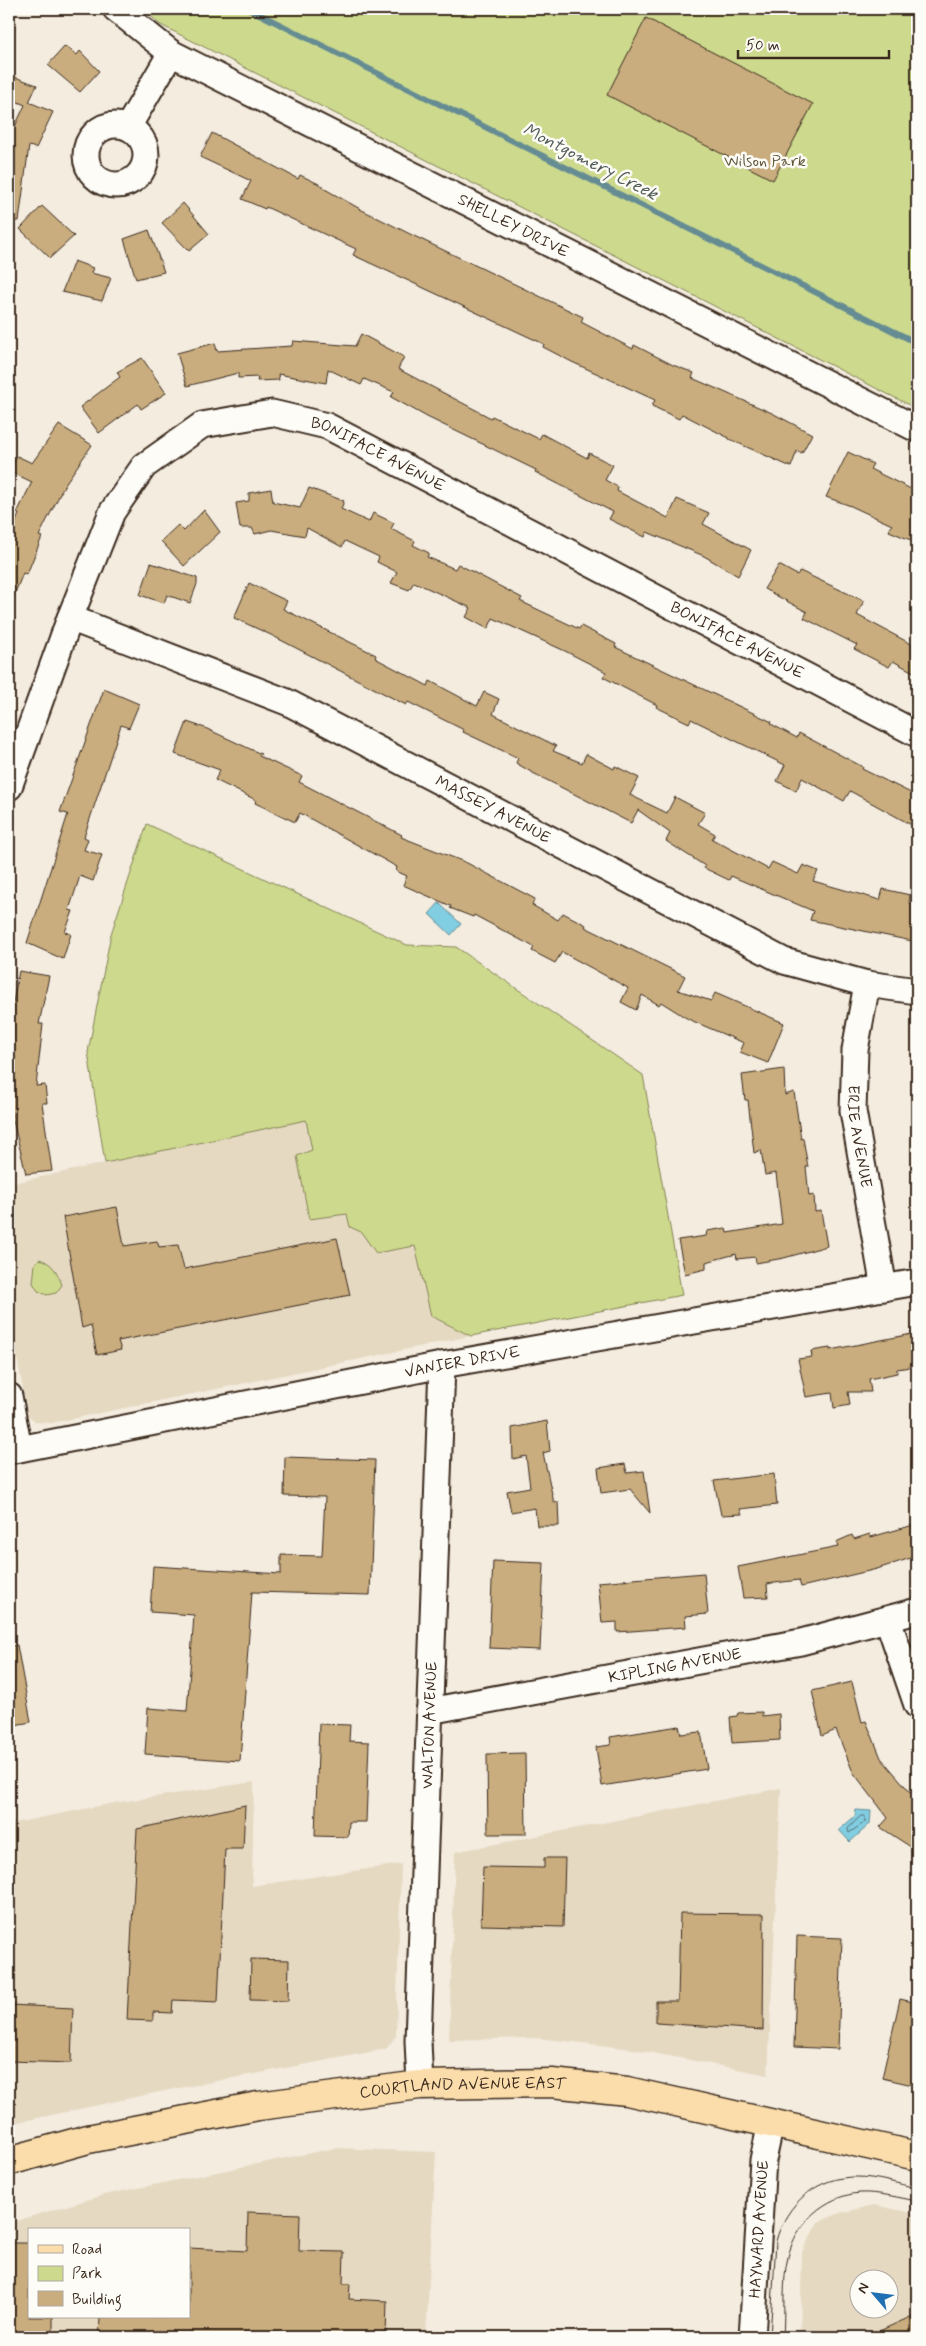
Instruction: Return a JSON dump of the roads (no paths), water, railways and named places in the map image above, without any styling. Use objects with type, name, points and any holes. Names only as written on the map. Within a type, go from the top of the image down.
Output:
[{"type":"main road","name":"COURTLAND AVENUE EAST","points":[[9,2162],[88,2138],[220,2113],[420,2085],[552,2083],[627,2092],[917,2156]]},
{"type":"street","name":"SHELLEY DRIVE","points":[[116,9],[171,53],[917,429]]},
{"type":"street","points":[[128,127],[171,53]]},
{"type":"street","name":"BONIFACE AVENUE","points":[[9,787],[70,618],[112,512],[144,466],[202,425],[272,413],[327,426],[917,734]]},
{"type":"street","name":"MASSEY AVENUE","points":[[70,618],[287,702],[784,961],[867,984],[917,991]]},
{"type":"street","name":"ERIE AVENUE","points":[[867,984],[855,1050],[853,1111],[884,1288]]},
{"type":"street","name":"VANIER DRIVE","points":[[14,1450],[442,1364],[917,1282]]},
{"type":"street","name":"WALTON AVENUE","points":[[420,2085],[418,2041],[442,1364]]},
{"type":"street","points":[[9,1396],[14,1450]]},
{"type":"street","name":"KIPLING AVENUE","points":[[429,1712],[801,1642],[917,1611]]},
{"type":"street","points":[[888,1620],[917,1705]]},
{"type":"street","name":"HAYWARD AVENUE","points":[[752,2337],[763,2160],[771,2123]]},
{"type":"water","points":[[439,903],[461,924],[451,935],[429,914]]},
{"type":"water","points":[[856,1810],[871,1811],[870,1824],[850,1842],[839,1830],[855,1816]]},
{"type":"waterway","name":"Montgomery Creek","points":[[249,9],[917,343]]},
{"type":"tram line","points":[[770,2337],[776,2241],[787,2215],[795,2204],[816,2187],[842,2178],[872,2178],[917,2188]]},
{"type":"tram line","points":[[783,2337],[786,2266],[792,2244],[805,2222],[824,2205],[847,2195],[860,2193],[882,2194],[917,2201]]},
{"type":"park label","name":"Wilson Park","points":[[765,161]]}]
